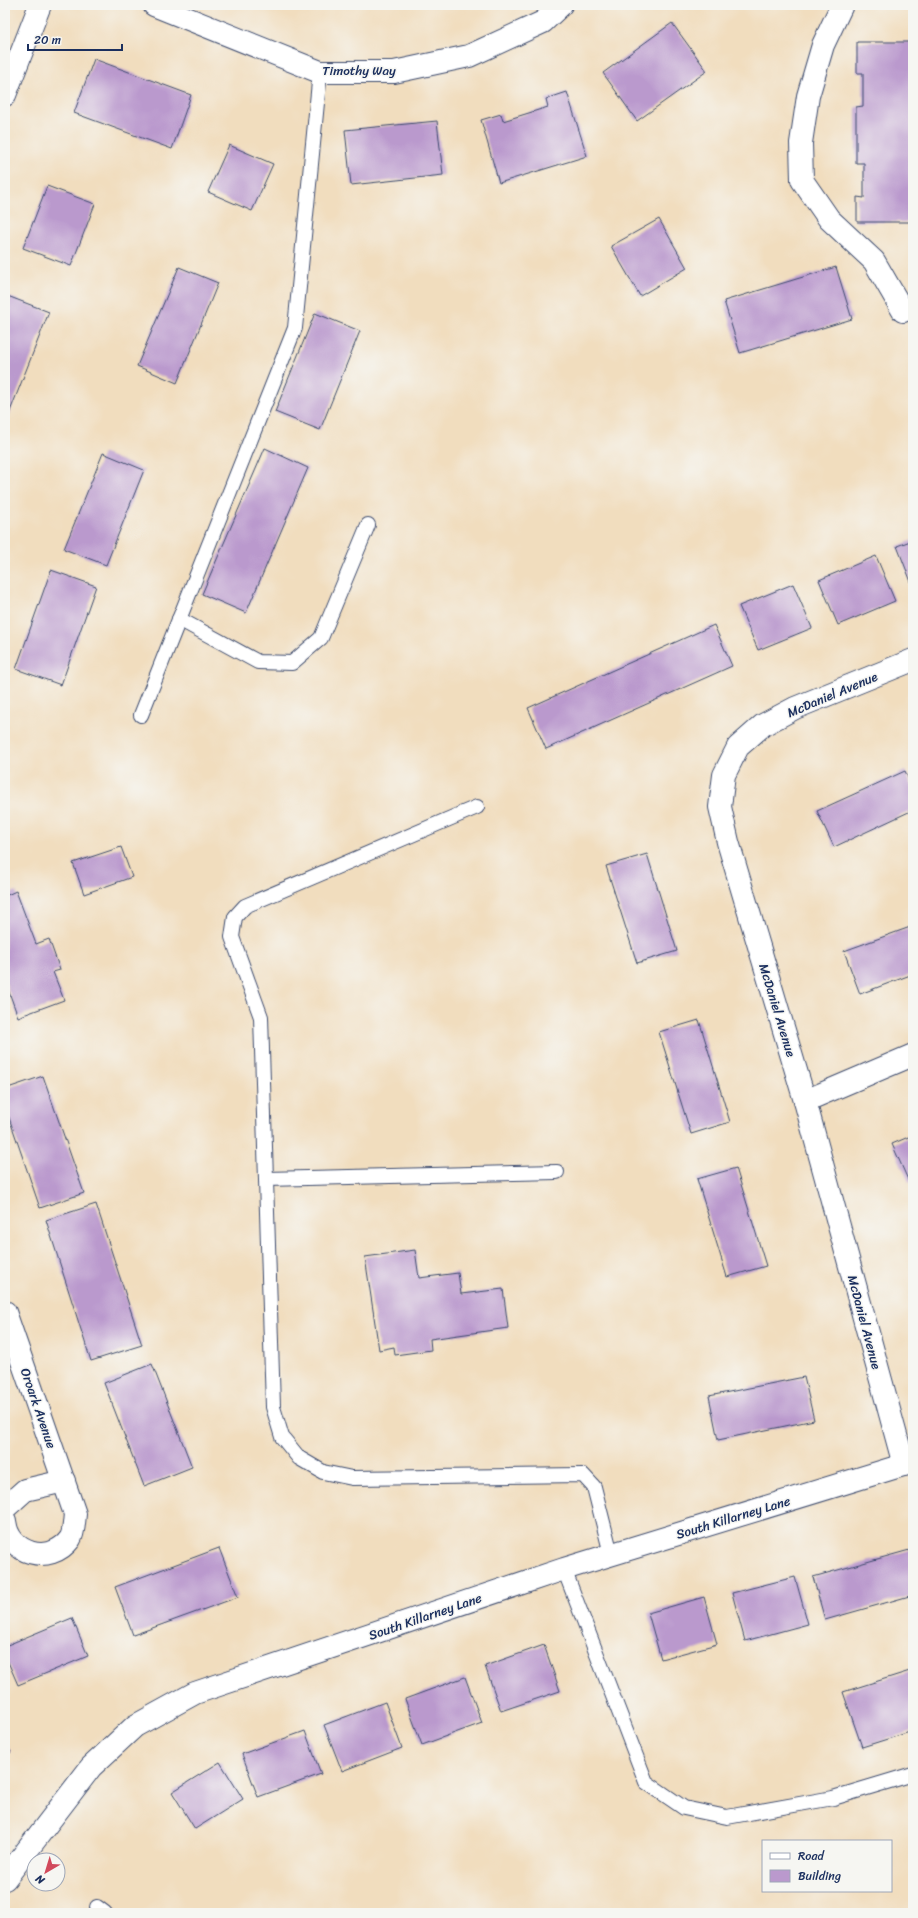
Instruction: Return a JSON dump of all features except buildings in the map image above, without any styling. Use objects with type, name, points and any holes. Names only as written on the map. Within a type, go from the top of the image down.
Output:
[{"type":"street","points":[[5,95],[40,5]]},
{"type":"street","name":"Timothy Way","points":[[154,5],[320,72],[394,72],[469,56],[542,22],[561,5]]},
{"type":"street","points":[[842,5],[823,45],[808,96],[801,143],[802,180],[828,219],[874,261],[903,310]]},
{"type":"street","name":"McDaniel Avenue","points":[[908,1464],[805,1101],[728,842],[720,807],[724,775],[738,747],[763,725],[795,708],[913,660]]},
{"type":"street","points":[[805,1101],[913,1055]]},
{"type":"street","name":"Oroark Avenue","points":[[5,1312],[75,1514],[71,1538],[59,1550],[40,1555],[19,1547],[6,1530],[5,1521]]},
{"type":"street","name":"South Killarney Lane","points":[[5,1879],[91,1767],[135,1726],[195,1693],[564,1569],[908,1464]]},
{"type":"street","points":[[5,1508],[25,1490],[64,1481]]},
{"type":"lane","points":[[141,715],[295,328],[320,72]]},
{"type":"lane","points":[[179,619],[258,662],[292,663],[321,638],[368,525]]},
{"type":"lane","points":[[477,808],[245,906],[235,917],[232,937],[262,1017],[273,1407],[282,1437],[299,1458],[323,1472],[352,1478],[583,1475],[594,1487],[611,1554]]},
{"type":"lane","points":[[266,1179],[557,1172]]},
{"type":"lane","points":[[564,1569],[646,1782],[684,1808],[727,1817],[833,1798],[913,1774]]}]
